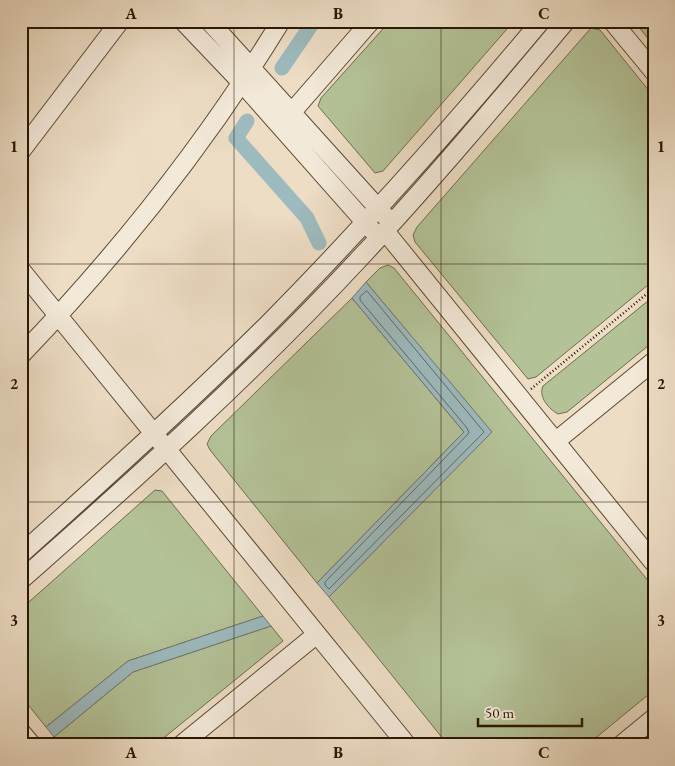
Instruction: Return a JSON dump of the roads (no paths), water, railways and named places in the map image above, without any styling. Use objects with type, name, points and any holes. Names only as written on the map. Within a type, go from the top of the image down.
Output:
[{"type":"street","points":[[21,151],[120,21]]},
{"type":"street","points":[[183,21],[365,222],[385,231]]},
{"type":"street","points":[[209,21],[378,209],[385,231],[654,563]]},
{"type":"street","points":[[21,355],[58,316],[160,195],[242,84],[281,21]]},
{"type":"street","points":[[292,112],[371,21]]},
{"type":"street","points":[[21,554],[154,434],[264,328],[378,209],[541,21]]},
{"type":"street","points":[[21,580],[166,449],[274,346],[385,231],[566,21]]},
{"type":"street","points":[[612,21],[654,72]]},
{"type":"street","points":[[21,270],[407,745]]},
{"type":"street","points":[[556,441],[654,361]]},
{"type":"street","points":[[181,745],[318,634]]},
{"type":"street","points":[[621,745],[654,718]]},
{"type":"street","points":[[21,732],[32,745]]},
{"type":"water","points":[[366,282],[492,432],[329,597],[317,583],[464,432],[352,298]]},
{"type":"water","points":[[263,616],[271,626],[133,672],[54,737],[46,727],[128,661]]},
{"type":"waterway","points":[[282,68],[314,21]]},
{"type":"waterway","points":[[247,121],[236,138],[307,218],[319,243]]}]
